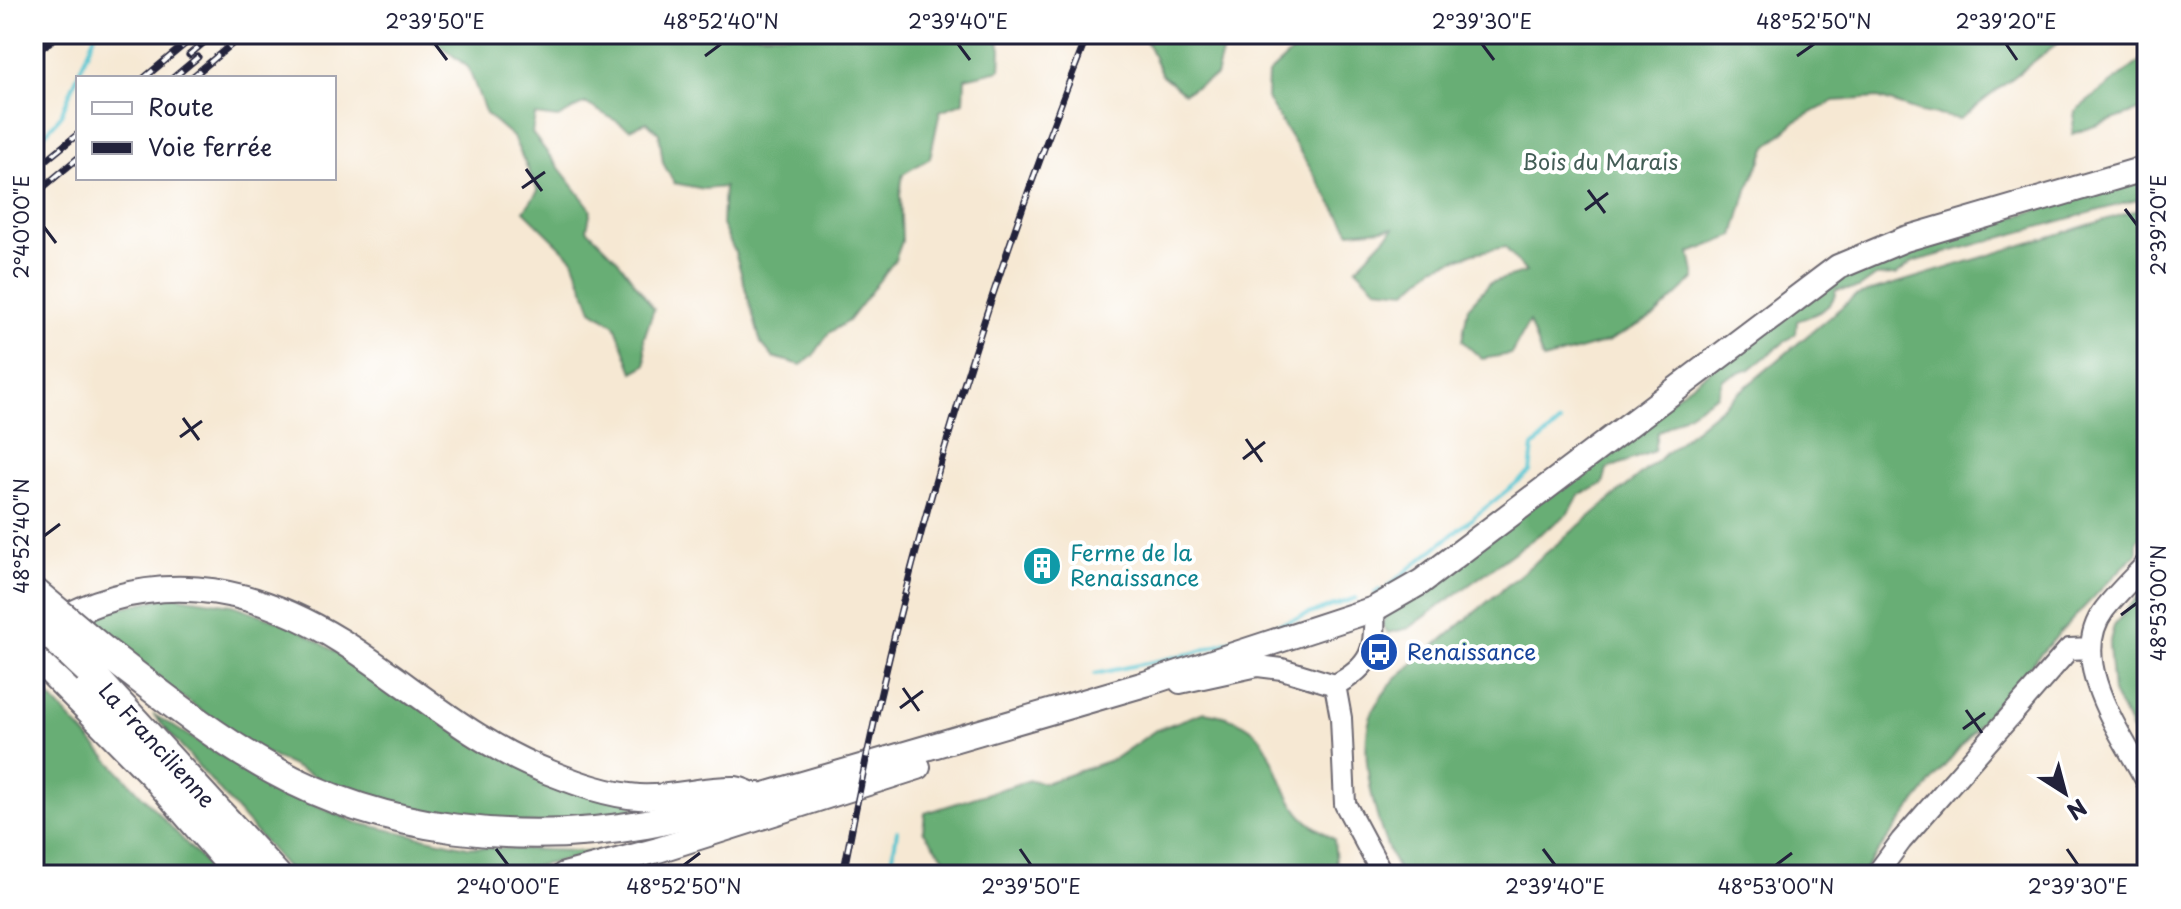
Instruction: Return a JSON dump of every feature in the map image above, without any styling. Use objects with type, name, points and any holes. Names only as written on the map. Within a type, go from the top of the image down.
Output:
[{"type":"highway","points":[[34,592],[88,670],[182,710],[273,770],[314,790],[361,807],[446,828],[506,833],[569,833],[644,824],[758,797]]},
{"type":"highway","name":"La Francilienne","points":[[34,619],[88,670],[276,875]]},
{"type":"highway","name":"La Francilienne","points":[[34,653],[88,670],[154,775],[240,875]]},
{"type":"main road","points":[[564,875],[658,850],[823,799],[1355,620],[1421,582],[1838,267],[1905,239],[2147,168]]},
{"type":"main road","points":[[34,634],[74,611],[115,596],[199,587],[246,598],[293,615],[342,642],[454,721],[493,745],[548,772],[594,788],[637,797],[675,797],[738,789],[758,797],[1145,684],[1374,609]]},
{"type":"street","points":[[2147,563],[2104,610],[2094,628],[2091,648],[2092,669],[2107,707],[2147,782]]},
{"type":"street","points":[[1156,689],[1258,666],[1282,669],[1335,685],[1355,675],[1372,652],[1374,609]]},
{"type":"street","points":[[1876,875],[1901,841],[2069,649],[2091,648]]},
{"type":"street","points":[[1335,685],[1341,718],[1345,804],[1383,875]]},
{"type":"green space","points":[[425,34],[997,34],[1001,49],[1000,70],[965,78],[964,102],[940,111],[930,158],[903,174],[900,194],[902,241],[895,260],[848,321],[829,333],[813,356],[801,365],[773,357],[761,343],[735,252],[722,225],[724,187],[704,189],[674,183],[663,163],[659,133],[647,122],[630,129],[585,103],[558,118],[535,115],[532,133],[591,209],[587,229],[617,259],[654,309],[644,338],[646,365],[633,372],[615,325],[592,310],[573,259],[524,211],[538,191],[513,137],[486,114],[468,67]]},
{"type":"green space","points":[[1143,34],[1239,34],[1225,42],[1216,76],[1184,93],[1162,75]]},
{"type":"green space","name":"Bois du Marais","points":[[1312,34],[2069,34],[1960,119],[1920,112],[1878,98],[1834,101],[1796,121],[1767,147],[1747,190],[1734,236],[1690,253],[1695,278],[1655,316],[1607,342],[1543,360],[1529,322],[1511,354],[1482,359],[1462,341],[1468,307],[1490,283],[1526,272],[1505,247],[1474,253],[1434,267],[1407,291],[1376,288],[1356,268],[1394,228],[1350,232],[1267,99],[1268,74]]},
{"type":"green space","points":[[2147,56],[2147,108],[2072,134],[2075,111]]},
{"type":"green space","points":[[2147,176],[2147,197],[1913,262],[1896,275],[1876,276],[1859,288],[1836,290],[1827,307],[1797,321],[1796,333],[1750,369],[1723,379],[1717,395],[1657,433],[1654,451],[1607,469],[1603,484],[1579,495],[1569,513],[1409,628],[1388,633],[1382,624],[1389,610],[1818,290],[1881,258]]},
{"type":"green space","points":[[2147,207],[2147,534],[2137,540],[2137,553],[2063,629],[1958,749],[1861,875],[1401,875],[1377,816],[1371,793],[1367,746],[1368,725],[1374,708],[1396,678],[1855,296]]},
{"type":"green space","points":[[2147,586],[2147,760],[2113,693],[2109,645],[2114,625]]},
{"type":"green space","points":[[173,596],[233,605],[293,626],[364,669],[631,804],[639,815],[551,824],[457,820],[375,805],[250,746],[72,618]]},
{"type":"green space","points":[[34,680],[216,875],[45,875],[34,864]]},
{"type":"green space","points":[[1204,712],[1228,717],[1257,734],[1299,813],[1334,839],[1337,875],[958,875],[923,831],[925,813],[1030,780],[1045,783],[1114,759],[1156,730]]},
{"type":"green space","points":[[153,714],[276,789],[358,823],[468,847],[605,852],[492,875],[293,875]]},
{"type":"waterway","points":[[77,76],[95,34]]},
{"type":"waterway","points":[[34,146],[60,117],[76,79]]},
{"type":"waterway","points":[[1388,586],[1530,472],[1533,447],[1560,423]]},
{"type":"waterway","points":[[1375,593],[1380,590]]},
{"type":"waterway","points":[[1095,674],[1194,653],[1356,598]]},
{"type":"waterway","points":[[890,875],[897,831]]},
{"type":"railway","points":[[34,54],[60,34]]},
{"type":"railway","points":[[146,76],[197,34]]},
{"type":"railway","points":[[189,55],[214,34]]},
{"type":"railway","points":[[193,76],[244,34]]},
{"type":"railway","points":[[843,875],[888,661],[945,448],[1012,239],[1088,34]]},
{"type":"railway","points":[[175,76],[198,57]]},
{"type":"railway","points":[[34,170],[76,136]]},
{"type":"railway","points":[[34,195],[76,160]]},
{"type":"place","name":"Ferme de la Renaissance","points":[[1042,566]]},
{"type":"place","name":"Renaissance","points":[[1379,652]]}]
